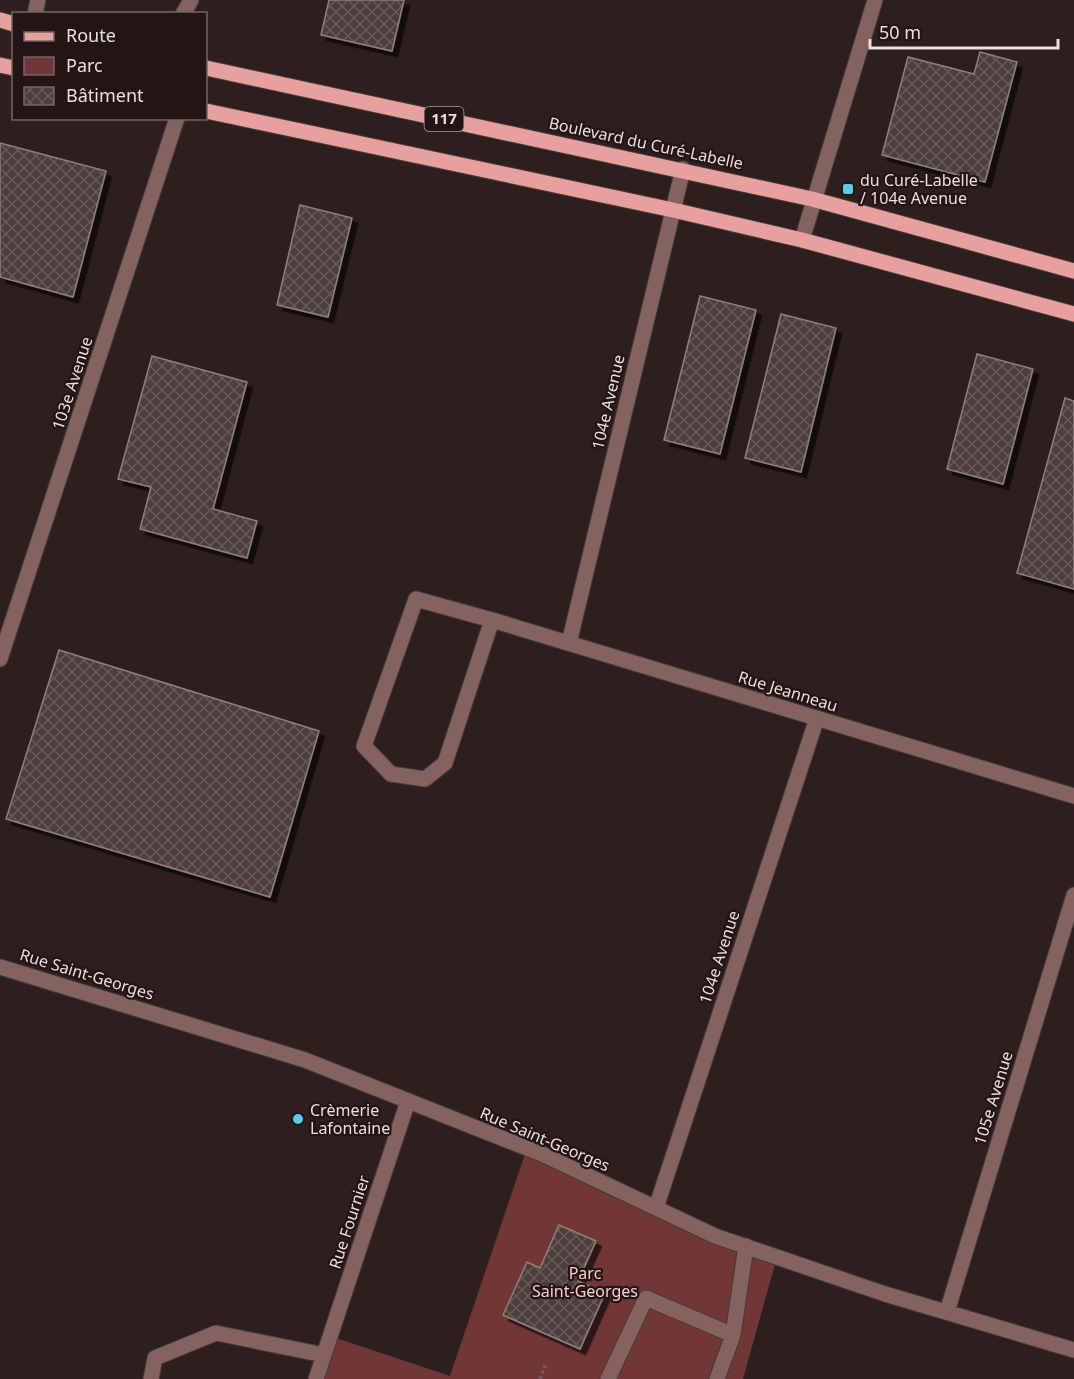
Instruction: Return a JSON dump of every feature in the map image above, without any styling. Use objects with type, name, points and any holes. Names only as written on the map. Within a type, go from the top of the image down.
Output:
[{"type":"main road","name":"Boulevard du Curé-Labelle","points":[[207,68],[814,199],[1074,271]]},
{"type":"main road","points":[[207,111],[673,210],[802,240],[1074,314]]},
{"type":"street","points":[[802,240],[875,0]]},
{"type":"street","name":"103e Avenue","points":[[0,660],[176,120]]},
{"type":"street","name":"104e Avenue","points":[[569,643],[683,169]]},
{"type":"street","name":"Rue Jeanneau","points":[[492,620],[445,763],[425,779],[391,774],[364,746],[416,599],[492,620],[569,643],[1074,796]]},
{"type":"street","name":"104e Avenue","points":[[656,1208],[817,718]]},
{"type":"street","name":"105e Avenue","points":[[947,1312],[1074,895]]},
{"type":"street","name":"Rue Saint-Georges","points":[[0,967],[305,1060],[542,1154],[715,1236],[947,1312],[1074,1350]]},
{"type":"street","name":"Rue Fournier","points":[[316,1379],[408,1101]]},
{"type":"street","points":[[717,1379],[733,1335],[746,1246]]},
{"type":"street","points":[[608,1379],[646,1298],[733,1335]]},
{"type":"street","points":[[151,1379],[154,1358],[216,1333],[324,1355]]},
{"type":"path","points":[[540,1379],[544,1365]]},
{"type":"green space","name":"Parc Saint-Georges","points":[[527,1148],[777,1257],[743,1379],[316,1379],[330,1336],[450,1376]]},
{"type":"building","points":[[329,0],[404,0],[392,51],[321,35]]},
{"type":"building","points":[[980,52],[1017,62],[985,182],[882,155],[908,57],[974,74]]},
{"type":"building","points":[[0,143],[106,171],[73,297],[0,277]]},
{"type":"building","points":[[300,205],[352,218],[328,317],[277,305]]},
{"type":"building","points":[[700,296],[756,310],[720,454],[664,440]]},
{"type":"building","points":[[781,314],[836,328],[801,472],[745,458]]},
{"type":"building","points":[[977,354],[1033,369],[1003,484],[947,469]]},
{"type":"building","points":[[152,356],[247,382],[213,509],[257,521],[247,558],[140,529],[151,487],[118,479]]},
{"type":"building","points":[[1065,398],[1074,401],[1074,589],[1017,573]]},
{"type":"building","points":[[59,650],[319,731],[270,897],[6,819]]},
{"type":"building","points":[[559,1225],[596,1241],[578,1281],[605,1293],[580,1349],[503,1315],[527,1262],[540,1268]]},
{"type":"place","name":"du Curé-Labelle / 104e Avenue","points":[[848,189]]},
{"type":"place","name":"Crèmerie Lafontaine","points":[[298,1119]]}]
